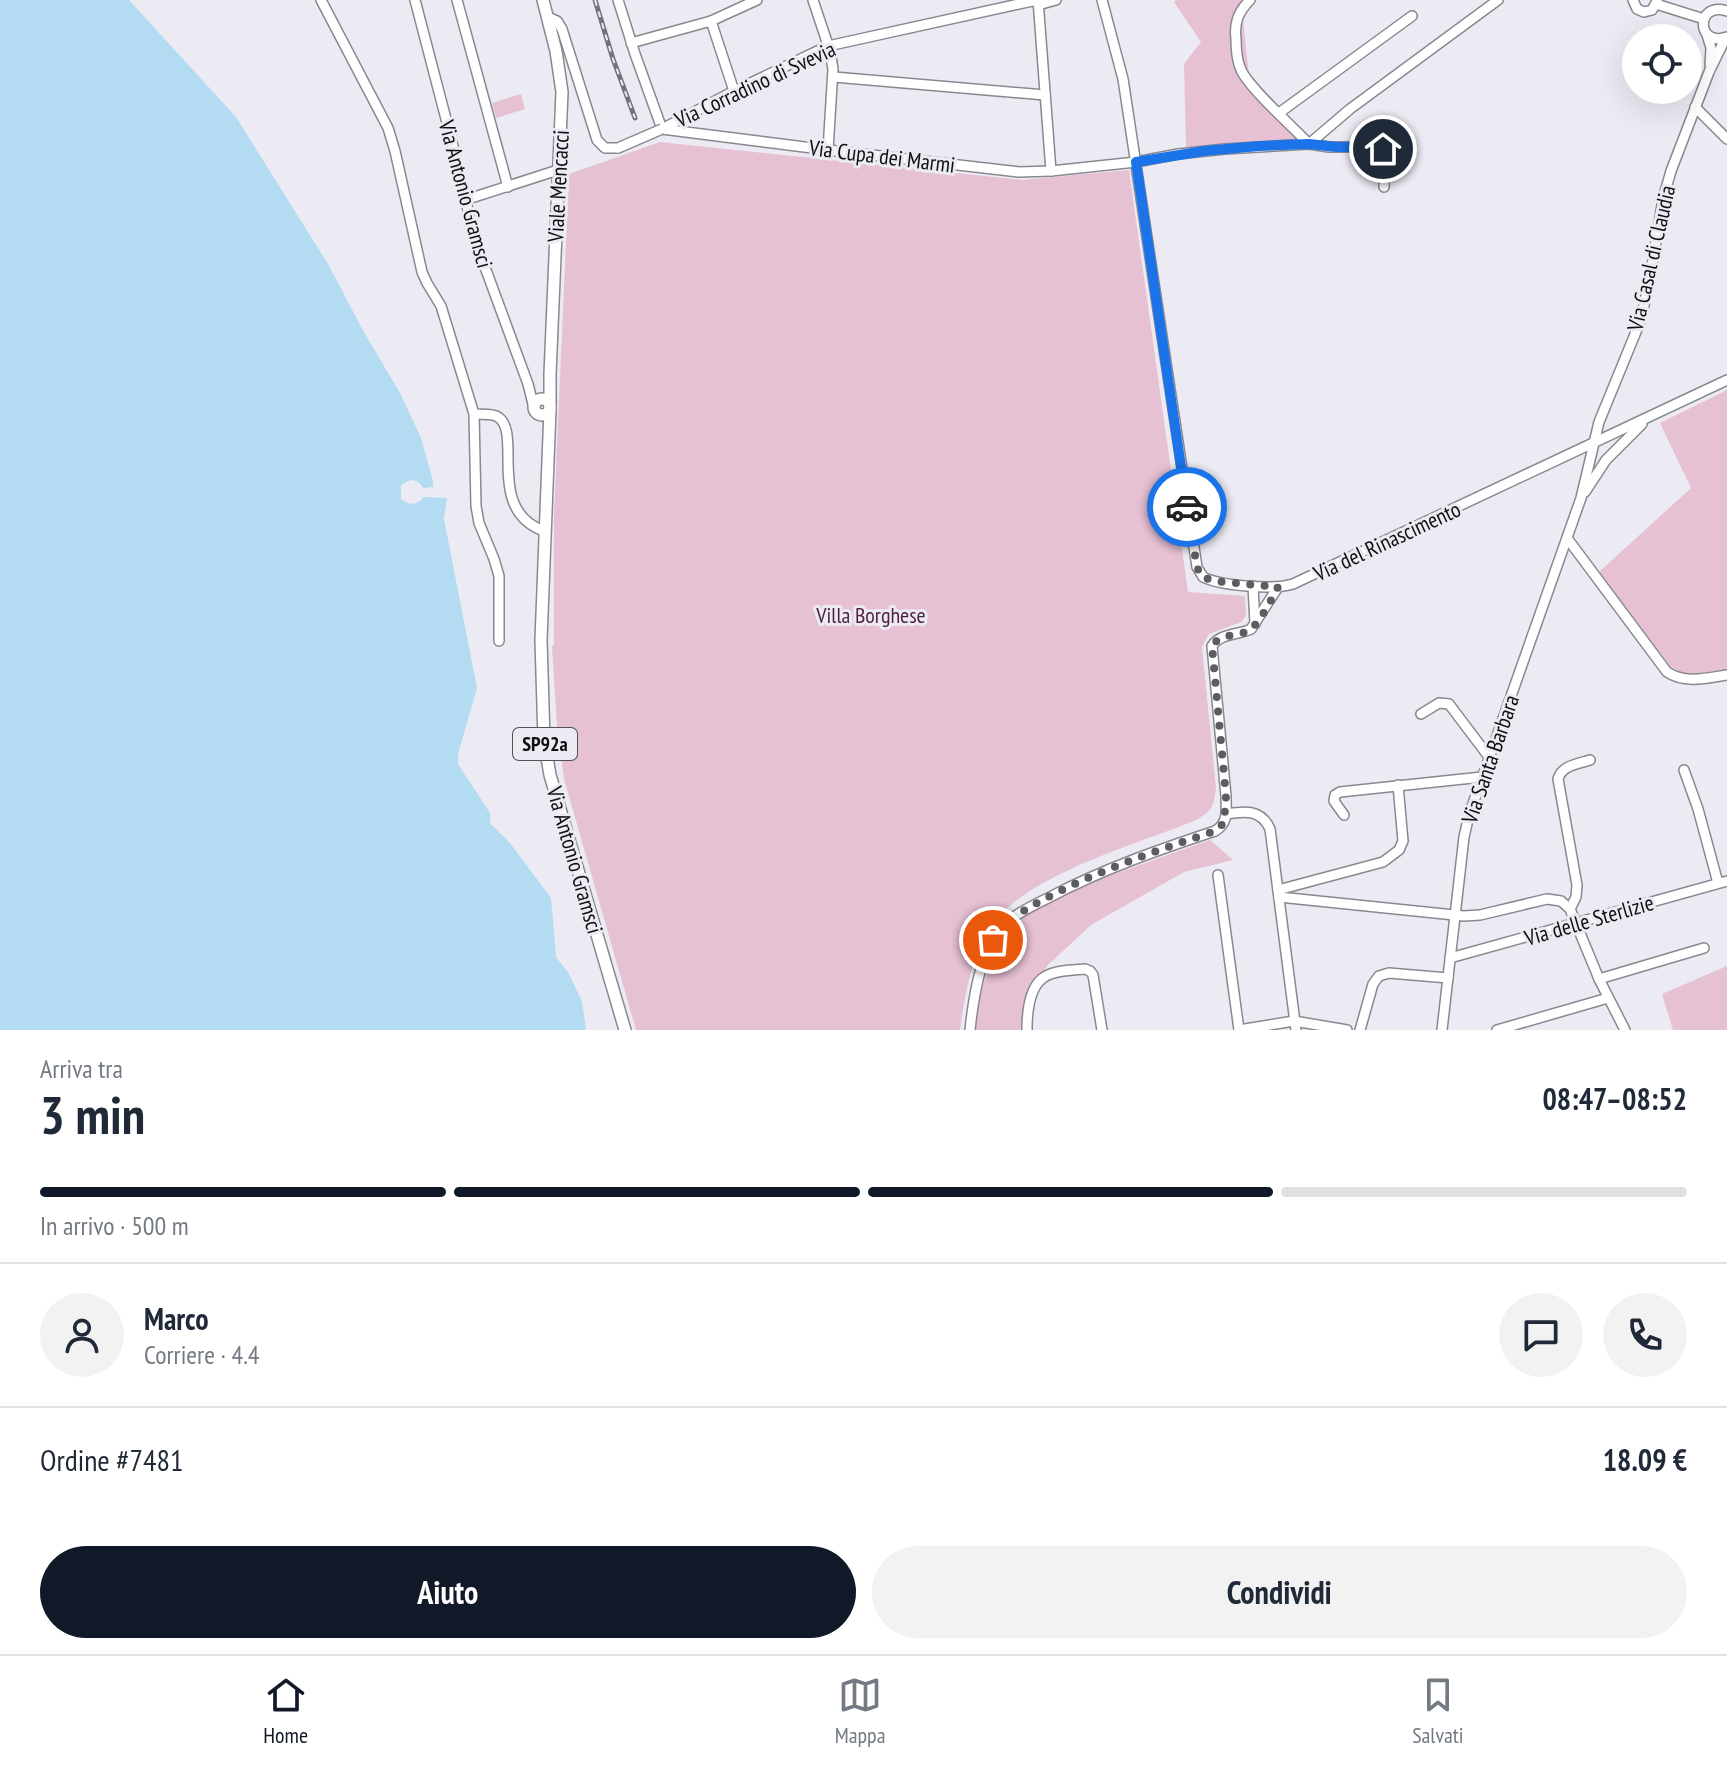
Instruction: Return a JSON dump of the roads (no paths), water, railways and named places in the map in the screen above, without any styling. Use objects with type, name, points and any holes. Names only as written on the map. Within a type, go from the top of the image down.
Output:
[{"type":"main road","name":"Viale Mencacci","points":[[542,406],[550,374],[561,79],[543,0]]},
{"type":"main road","name":"Via Antonio Gramsci","points":[[542,406],[547,448],[541,640],[544,740],[550,775],[625,1030]]},
{"type":"street","points":[[321,0],[385,119],[422,272],[440,303],[474,414],[479,523],[500,582],[499,641]]},
{"type":"street","name":"Via Antonio Gramsci","points":[[415,0],[475,240],[528,384],[542,406]]},
{"type":"street","points":[[457,0],[508,187]]},
{"type":"street","points":[[548,17],[557,21],[562,29],[599,143],[608,149],[618,148],[662,129],[618,0]]},
{"type":"street","points":[[631,43],[711,21],[757,0]]},
{"type":"street","points":[[813,0],[834,77],[828,150]]},
{"type":"street","name":"Via Corradino di Svevia","points":[[662,129],[828,46],[1056,0]]},
{"type":"street","name":"Via del Rinascimento","points":[[1102,0],[1122,74],[1197,567],[1201,576],[1210,581],[1253,586],[1278,587],[1298,582],[1727,380]]},
{"type":"street","points":[[1250,0],[1236,21],[1236,46],[1242,72],[1309,144],[1350,109],[1498,0]]},
{"type":"street","points":[[1633,0],[1637,9],[1644,12],[1652,10],[1657,2],[1704,19],[1710,11],[1724,8]]},
{"type":"street","points":[[1038,2],[1051,171]]},
{"type":"street","points":[[1279,113],[1412,16]]},
{"type":"street","name":"Via Casal di Claudia","points":[[1704,19],[1711,51],[1709,72]]},
{"type":"street","points":[[711,21],[734,91]]},
{"type":"street","name":"Via Casal di Claudia","points":[[1707,35],[1716,39],[1726,38]]},
{"type":"street","name":"Via Casal di Claudia","points":[[1592,445],[1640,322],[1664,194],[1677,152],[1726,38]]},
{"type":"street","points":[[834,77],[1045,95]]},
{"type":"street","points":[[1695,107],[1727,139]]},
{"type":"street","name":"Via Cupa dei Marmi","points":[[662,129],[1019,172],[1136,162],[1204,151],[1309,144],[1378,147],[1383,149],[1386,156],[1384,187]]},
{"type":"street","points":[[465,200],[558,170]]},
{"type":"street","points":[[474,414],[495,416],[503,423],[512,498],[526,520],[544,531]]},
{"type":"street","name":"Via Santa Barbara","points":[[1581,498],[1606,460],[1654,414]]},
{"type":"street","name":"Via Santa Barbara","points":[[1442,1030],[1465,829],[1581,498],[1592,445]]},
{"type":"street","points":[[1567,538],[1667,672],[1690,679],[1727,675]]},
{"type":"street","points":[[1253,586],[1255,624]]},
{"type":"street","points":[[970,1030],[976,989],[988,950],[1010,920],[1029,907],[1088,878],[1129,860],[1218,830],[1224,823],[1226,814],[1212,646],[1216,640],[1248,631],[1278,587]]},
{"type":"street","points":[[1421,714],[1439,703],[1450,705],[1489,757]]},
{"type":"street","points":[[1570,909],[1577,885],[1558,779],[1564,769],[1590,760]]},
{"type":"street","points":[[1684,770],[1723,882]]},
{"type":"street","points":[[1344,815],[1334,801],[1338,793],[1482,777]]},
{"type":"street","points":[[1278,893],[1377,864],[1393,856],[1403,841],[1398,785]]},
{"type":"street","points":[[1226,814],[1250,812],[1260,815],[1267,823],[1272,840],[1295,1025]]},
{"type":"street","points":[[1218,875],[1239,1030],[1295,1025],[1347,1030]]},
{"type":"street","name":"Via delle Sterlizie","points":[[1450,958],[1723,882]]},
{"type":"street","points":[[1278,893],[1455,916],[1478,916],[1547,899],[1561,901],[1570,909],[1599,979],[1625,1030]]},
{"type":"street","points":[[1599,979],[1704,948]]},
{"type":"street","points":[[1027,1030],[1029,1005],[1041,980],[1052,974],[1089,969],[1093,975],[1102,1030]]},
{"type":"street","points":[[1360,1030],[1373,984],[1379,976],[1389,973],[1448,978]]},
{"type":"street","points":[[1497,1030],[1608,998]]},
{"type":"water","points":[[0,0],[129,0],[236,117],[328,264],[400,393],[421,438],[433,487],[423,488],[413,480],[407,482],[401,486],[401,499],[413,504],[424,497],[447,498],[444,519],[477,688],[458,754],[458,764],[490,813],[490,823],[510,843],[551,898],[556,957],[568,972],[582,1001],[586,1030],[0,1030]]},
{"type":"railway","points":[[595,0],[635,118]]},
{"type":"park label","name":"Villa Borghese","points":[[871,615]]}]
